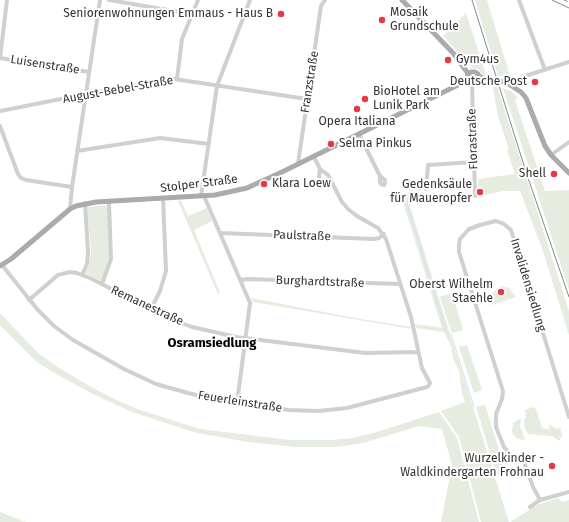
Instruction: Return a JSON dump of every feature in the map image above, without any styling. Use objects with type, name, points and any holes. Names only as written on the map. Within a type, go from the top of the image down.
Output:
[{"type":"main road","points":[[402,0],[454,54],[479,76],[497,80],[514,87],[528,104],[545,146],[551,155],[569,174]]},
{"type":"main road","points":[[454,54],[467,71],[471,80]]},
{"type":"main road","name":"Stolper Straße","points":[[1,265],[14,256],[70,209],[76,206],[85,203],[203,196],[247,188],[471,80],[474,72]]},
{"type":"main road","points":[[471,80],[479,76]]},
{"type":"main road","points":[[471,80],[503,82]]},
{"type":"street","points":[[0,58],[7,0]]},
{"type":"street","points":[[70,209],[77,151],[100,0]]},
{"type":"street","points":[[109,0],[192,14]]},
{"type":"street","points":[[177,79],[182,39],[198,0]]},
{"type":"street","points":[[237,403],[250,303],[203,196],[217,86],[250,0]]},
{"type":"street","name":"Franzstraße","points":[[298,164],[322,6],[325,0]]},
{"type":"street","points":[[519,0],[545,70]]},
{"type":"street","name":"Luisenstraße","points":[[0,58],[89,72]]},
{"type":"street","points":[[514,87],[522,78],[569,62]]},
{"type":"street","name":"August-Bebel-Straße","points":[[0,111],[86,94],[177,79],[307,99]]},
{"type":"street","name":"Florastraße","points":[[471,80],[475,196]]},
{"type":"street","points":[[0,126],[18,174],[21,178],[72,187]]},
{"type":"street","points":[[359,134],[380,176]]},
{"type":"street","points":[[77,151],[160,138],[209,144]]},
{"type":"street","points":[[551,155],[569,142]]},
{"type":"street","points":[[314,157],[320,168],[326,172],[342,202],[349,210],[378,228],[384,234],[411,317],[418,352]]},
{"type":"street","points":[[426,189],[427,167],[429,162],[474,162]]},
{"type":"street","points":[[320,168],[320,180],[325,182],[330,180]]},
{"type":"street","points":[[151,309],[160,291],[166,271],[163,198]]},
{"type":"street","points":[[102,284],[111,259],[109,202]]},
{"type":"street","points":[[82,275],[87,264],[88,252],[85,203]]},
{"type":"street","name":"Invalidensiedlung","points":[[540,500],[524,462],[512,455],[504,447],[496,427],[496,414],[503,396],[503,391],[459,252],[460,239],[469,229],[496,221],[504,224],[511,230],[569,417]]},
{"type":"street","name":"Paulstraße","points":[[220,233],[374,239],[384,234]]},
{"type":"street","name":"Feuerleinstraße","points":[[1,265],[37,309],[54,326],[71,339],[124,370],[169,388],[206,398],[295,410],[324,411],[348,408],[428,386],[430,383],[422,368],[418,352]]},
{"type":"street","name":"Remanestraße","points":[[29,300],[60,274],[70,272],[82,275],[102,284],[151,309],[194,328],[245,338],[365,353],[418,352]]},
{"type":"street","name":"Burghardtstraße","points":[[241,280],[400,284]]},
{"type":"street","points":[[530,507],[540,500],[569,492]]},
{"type":"shaded area","points":[[475,0],[487,0],[510,76],[498,76]]},
{"type":"shaded area","points":[[466,13],[486,75],[482,74],[478,69],[473,68],[443,36]]},
{"type":"shaded area","points":[[497,86],[569,311],[569,335],[542,248],[520,191],[504,191],[478,196],[478,179],[515,174],[498,116],[493,89],[493,87]]},
{"type":"shaded area","points":[[503,88],[511,91],[518,98],[515,100],[545,191],[569,190],[569,290]]},
{"type":"shaded area","points":[[410,188],[423,189],[422,191],[413,190],[411,192],[409,203],[509,522],[481,522],[459,437],[441,411],[465,402],[462,393],[459,371],[453,358],[451,346],[444,332],[416,328],[415,324],[442,328],[403,202]]},
{"type":"shaded area","points":[[178,201],[181,201],[188,216],[207,208],[212,221],[194,230],[220,293],[218,294]]},
{"type":"shaded area","points":[[108,205],[110,259],[101,281],[85,273],[89,265],[91,251],[87,207]]},
{"type":"shaded area","points":[[502,286],[509,288],[516,297],[492,305],[491,300],[493,293]]},
{"type":"shaded area","points":[[452,293],[463,330],[452,333],[440,297]]},
{"type":"shaded area","points":[[251,298],[411,327],[412,329],[253,302]]},
{"type":"shaded area","points":[[0,313],[38,353],[59,368],[86,384],[112,398],[140,410],[200,429],[290,440],[332,440],[353,438],[377,432],[439,412],[457,438],[479,522],[441,522],[452,465],[442,429],[419,426],[363,443],[336,447],[294,447],[248,442],[197,433],[132,412],[91,393],[51,371],[37,362],[0,325]]},
{"type":"shaded area","points":[[467,345],[482,390],[474,393],[459,347]]},
{"type":"shaded area","points":[[485,405],[506,473],[497,476],[476,407]]},
{"type":"shaded area","points":[[531,407],[536,409],[542,428],[550,430],[549,424],[556,429],[560,428],[562,435],[559,441],[552,436],[528,434],[524,422],[526,416],[525,410]]},
{"type":"shaded area","points":[[521,418],[520,426],[525,440],[518,439],[512,432],[513,423]]},
{"type":"shaded area","points":[[558,498],[562,502],[569,500],[569,522],[510,522],[537,505]]},
{"type":"shaded area","points":[[0,512],[26,522],[0,522]]},
{"type":"waterway","points":[[407,204],[446,332]]},
{"type":"waterway","points":[[451,334],[474,407]]},
{"type":"tram line","points":[[472,0],[527,175],[569,297]]},
{"type":"tram line","points":[[552,0],[569,8]]},
{"type":"railway","points":[[564,0],[569,2]]},
{"type":"place","name":"Seniorenwohnungen Emmaus - Haus B","points":[[281,14]]},
{"type":"place","name":"Mosaik Grundschule","points":[[382,20]]},
{"type":"place","name":"Gym4us","points":[[448,60]]},
{"type":"place","name":"Deutsche Post","points":[[535,82]]},
{"type":"place","name":"BioHotel am Lunik Park","points":[[365,99]]},
{"type":"place","name":"Opera Italiana","points":[[357,109]]},
{"type":"place","name":"Selma Pinkus","points":[[331,144]]},
{"type":"place","name":"Shell","points":[[554,174]]},
{"type":"place","name":"Klara Loew","points":[[264,184]]},
{"type":"place","name":"Gedenksäule für Maueropfer","points":[[480,192]]},
{"type":"place","name":"Oberst Wilhelm Staehle","points":[[501,292]]},
{"type":"place","name":"Wurzelkinder - Waldkindergarten Frohnau","points":[[552,466]]},
{"type":"district","name":"Osramsiedlung","points":[[212,343]]}]
